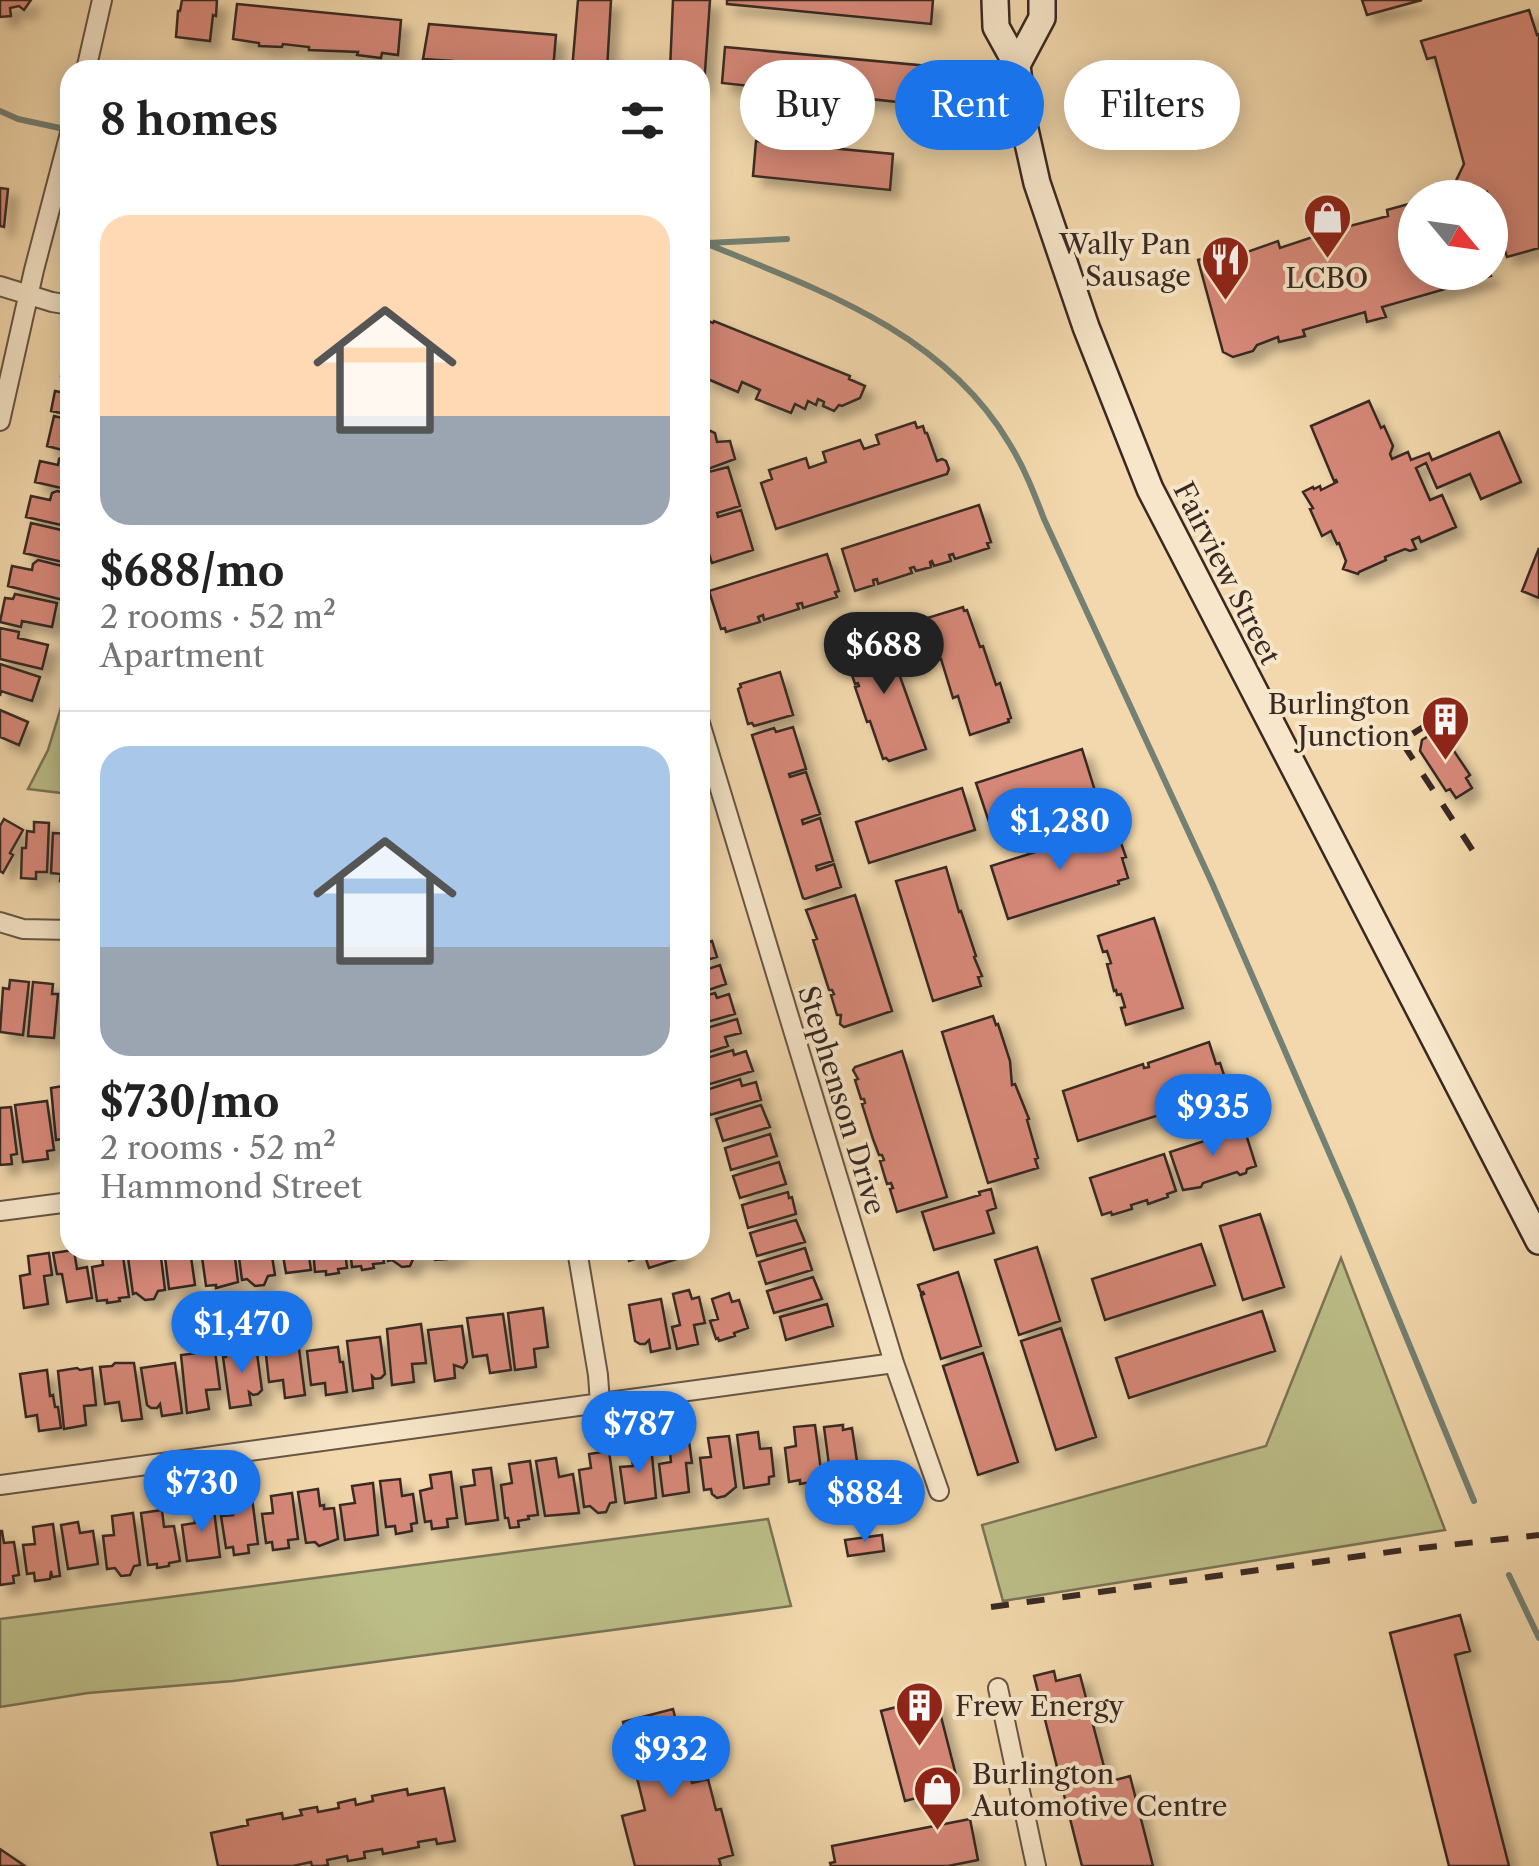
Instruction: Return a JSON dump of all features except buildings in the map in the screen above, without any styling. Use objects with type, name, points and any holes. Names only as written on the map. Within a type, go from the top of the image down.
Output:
[{"type":"main road","name":"Fairview Street","points":[[995,0],[996,27],[1014,60]]},
{"type":"main road","points":[[1020,60],[1042,18],[1042,0]]},
{"type":"main road","name":"Fairview Street","points":[[1030,150],[1086,327],[1150,489],[1539,1240]]},
{"type":"street","points":[[88,60],[102,0]]},
{"type":"street","points":[[0,421],[60,171]]},
{"type":"street","points":[[0,286],[60,302]]},
{"type":"street","name":"Stephenson Drive","points":[[710,757],[894,1363],[940,1490]]},
{"type":"street","points":[[0,922],[23,929],[60,930]]},
{"type":"street","points":[[0,1212],[60,1203]]},
{"type":"street","points":[[579,1260],[600,1404]]},
{"type":"street","points":[[0,1485],[894,1363]]},
{"type":"street","points":[[998,1688],[1036,1866]]},
{"type":"green space","points":[[60,711],[60,793],[28,789],[48,750]]},
{"type":"green space","points":[[1341,1258],[1445,1530],[1003,1601],[982,1525],[1266,1446]]},
{"type":"green space","points":[[768,1519],[791,1606],[233,1681],[88,1693],[0,1707],[0,1619]]},
{"type":"waterway","points":[[0,111],[60,128]]},
{"type":"waterway","points":[[710,243],[787,239]]},
{"type":"waterway","points":[[710,245],[830,296],[912,342],[948,370],[981,404],[1009,443],[1212,883],[1474,1501]]},
{"type":"waterway","points":[[1509,1575],[1539,1638]]},
{"type":"railway","points":[[1428,724],[1401,741],[1479,860]]},
{"type":"railway","points":[[991,1607],[1539,1535]]},
{"type":"place","name":"LCBO","points":[[1327,260]]},
{"type":"place","name":"Wally Pan Sausage","points":[[1226,302]]},
{"type":"place","name":"Burlington Junction","points":[[1445,762]]},
{"type":"place","name":"Frew Energy","points":[[920,1748]]},
{"type":"place","name":"Burlington Automotive Centre","points":[[937,1832]]}]
